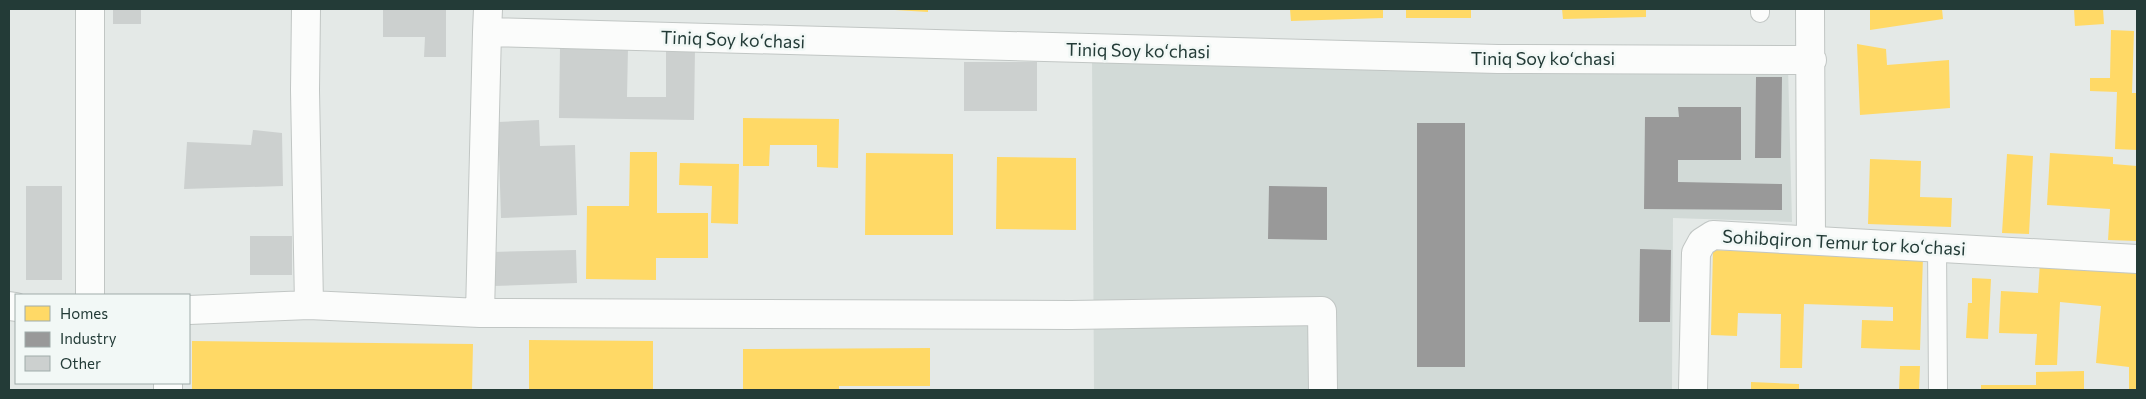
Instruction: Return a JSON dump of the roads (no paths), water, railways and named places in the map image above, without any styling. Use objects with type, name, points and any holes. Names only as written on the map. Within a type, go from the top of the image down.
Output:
[{"type":"street","points":[[90,9],[90,294]]},
{"type":"street","points":[[306,9],[305,90],[309,305]]},
{"type":"street","points":[[1810,9],[1812,60],[1811,239]]},
{"type":"street","points":[[480,313],[488,20]]},
{"type":"street","name":"Tiniq Soy koʻchasi","points":[[488,20],[1478,58],[1812,60]]},
{"type":"street","name":"Sohibqiron Temur tor koʻchasi","points":[[1693,390],[1696,254],[1702,242],[1713,235],[1938,246],[2137,259]]},
{"type":"street","points":[[190,310],[309,305],[480,313],[1070,315],[1322,311],[1323,390]]},
{"type":"lane","points":[[1938,246],[1938,390]]}]
